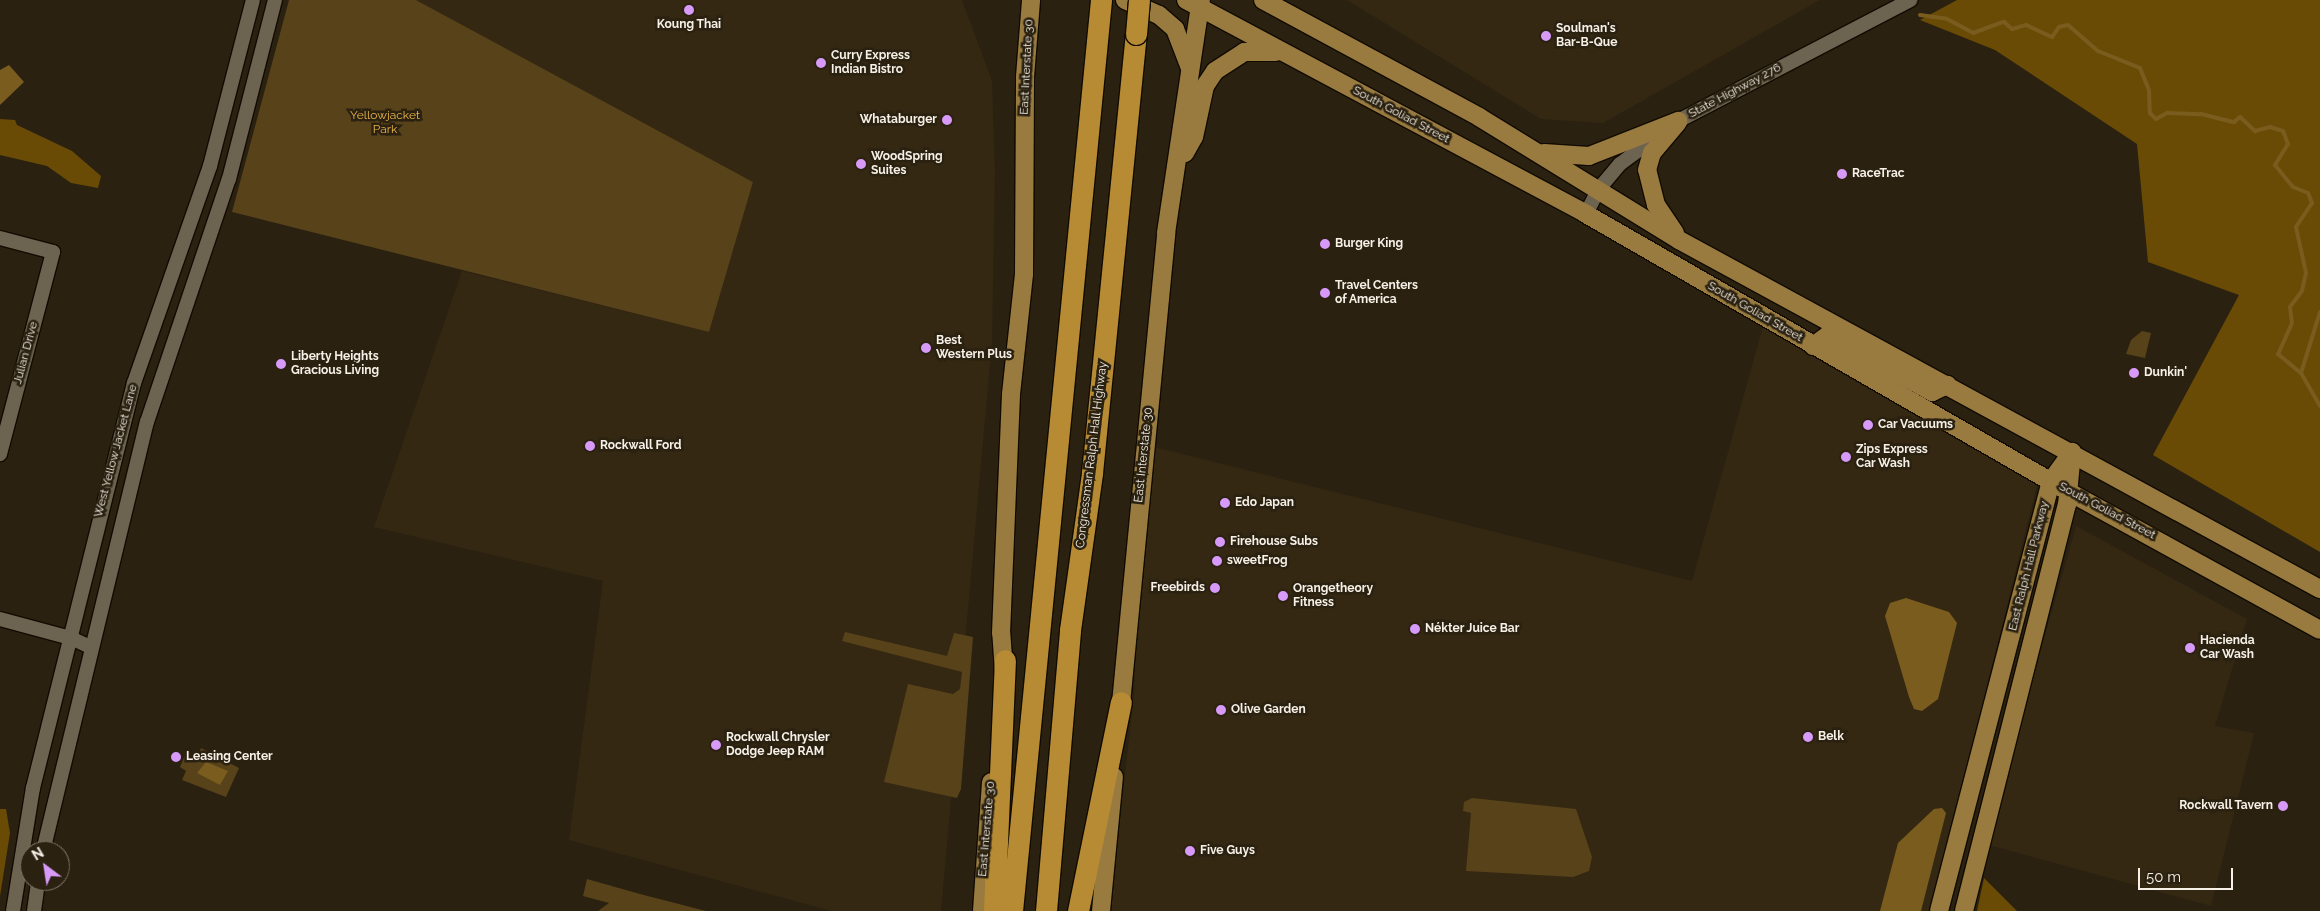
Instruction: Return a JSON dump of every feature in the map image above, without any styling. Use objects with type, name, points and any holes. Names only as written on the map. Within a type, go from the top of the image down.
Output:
[{"type":"highway","name":"Congressman Ralph Hall Highway","points":[[1046,911],[1070,630],[1092,473],[1139,0]]},
{"type":"highway","points":[[1012,911],[1097,38],[1094,7]]},
{"type":"highway","points":[[994,911],[992,873],[1005,660]]},
{"type":"highway","points":[[1078,911],[1121,702]]},
{"type":"main road","points":[[1030,9],[1043,0]]},
{"type":"main road","points":[[1125,0],[1159,15],[1175,29],[1192,76]]},
{"type":"main road","points":[[1263,0],[1533,150],[1679,240],[2072,452],[2320,589]]},
{"type":"main road","name":"East Interstate 30","points":[[1102,911],[1166,233],[1192,76],[1196,3]]},
{"type":"main road","name":"South Goliad Street","points":[[1196,3],[1285,53],[1586,214],[2069,492],[2320,630]]},
{"type":"main road","name":"East Interstate 30","points":[[982,911],[986,820],[1005,660],[1001,633],[1011,394],[1024,274],[1025,76],[1030,9]]},
{"type":"main road","points":[[1178,167],[1194,137],[1205,86],[1215,71],[1244,52],[1285,53]]},
{"type":"main road","points":[[1533,150],[1589,156],[1678,121]]},
{"type":"main road","points":[[1678,121],[1652,153],[1648,170],[1656,205],[1679,240]]},
{"type":"main road","points":[[1813,346],[1828,336],[1932,392],[1948,385]]},
{"type":"main road","name":"East Ralph Hall Parkway","points":[[1939,911],[2050,481],[2072,452]]},
{"type":"main road","name":"East Ralph Hall Parkway","points":[[1964,911],[2069,492],[2072,452]]},
{"type":"main road","points":[[1993,705],[2014,710]]},
{"type":"main road","points":[[1971,792],[1992,797]]},
{"type":"street","name":"West Yellow Jacket Lane","points":[[13,911],[24,824],[134,383],[210,166],[253,0]]},
{"type":"street","name":"West Yellow Jacket Lane","points":[[45,841],[147,422],[229,180],[275,0]]},
{"type":"street","name":"State Highway 276","points":[[1586,214],[1598,190],[1632,154],[1678,121],[1910,0]]},
{"type":"street","name":"Julian Drive","points":[[0,238],[53,252],[2,434],[0,454]]},
{"type":"street","points":[[0,619],[71,638],[92,648]]},
{"type":"street","points":[[34,911],[37,891]]},
{"type":"shaded area","points":[[416,0],[962,0],[992,81],[995,172],[992,341],[941,911],[832,911],[569,840],[603,581],[374,527],[462,271],[709,332],[753,182]]},
{"type":"shaded area","points":[[1347,0],[1820,0],[1603,123],[1541,119]]},
{"type":"shaded area","points":[[1957,0],[2320,0],[2320,552],[2153,455],[2239,295],[2148,262],[2137,144],[1995,50],[1920,20]]},
{"type":"shaded area","points":[[9,65],[24,82],[0,105],[0,70]]},
{"type":"shaded area","points":[[0,119],[15,120],[17,125],[72,151],[101,176],[98,188],[71,183],[47,166],[0,155]]},
{"type":"shaded area","points":[[1764,323],[2034,479],[2037,485],[1931,911],[1110,911],[1134,694],[1139,559],[1154,447],[1692,581]]},
{"type":"shaded area","points":[[2076,526],[2247,619],[2215,726],[2254,733],[2211,906],[1986,844]]},
{"type":"shaded area","points":[[1906,598],[1949,612],[1957,623],[1938,699],[1922,711],[1914,709],[1909,697],[1885,616],[1890,603]]},
{"type":"shaded area","points":[[206,762],[228,771],[220,785],[197,773]]},
{"type":"shaded area","points":[[1942,808],[1946,813],[1921,911],[1880,911],[1898,843],[1934,809]]},
{"type":"shaded area","points":[[0,809],[6,809],[10,833],[0,896]]},
{"type":"shaded area","points":[[1984,878],[2017,911],[1977,911]]},
{"type":"green space","name":"Yellowjacket Park","points":[[289,0],[416,0],[753,182],[709,332],[232,212]]},
{"type":"green space","points":[[2142,331],[2151,333],[2145,358],[2126,354],[2131,340]]},
{"type":"green space","points":[[845,632],[947,656],[954,633],[973,637],[961,789],[957,798],[884,782],[908,684],[953,694],[960,689],[962,672],[842,641]]},
{"type":"green space","points":[[201,748],[239,768],[226,797],[182,780],[186,771],[180,767],[186,753],[197,758]]},
{"type":"green space","points":[[1472,798],[1576,809],[1592,857],[1589,871],[1573,877],[1466,871],[1471,813],[1463,811],[1464,802]]},
{"type":"green space","points":[[587,879],[706,911],[598,911],[609,903],[583,896]]},
{"type":"waterway","points":[[1920,15],[1947,19],[1973,33],[2004,22],[2012,29],[2026,25],[2052,37],[2059,27],[2068,25],[2098,51],[2140,68],[2149,90],[2150,113],[2156,119],[2167,113],[2201,114],[2234,122],[2240,117],[2255,131],[2270,127],[2283,131],[2288,144],[2275,165],[2293,187],[2308,193],[2312,203],[2296,227],[2306,273],[2302,291],[2290,307],[2292,323],[2278,354],[2301,373]]},
{"type":"waterway","points":[[2320,312],[2301,373],[2320,406]]},
{"type":"place","name":"Koung Thai","points":[[689,10]]},
{"type":"place","name":"Soulman's Bar-B-Que","points":[[1546,36]]},
{"type":"place","name":"Curry Express Indian Bistro","points":[[821,63]]},
{"type":"place","name":"Whataburger","points":[[947,120]]},
{"type":"place","name":"WoodSpring Suites","points":[[861,164]]},
{"type":"place","name":"RaceTrac","points":[[1842,174]]},
{"type":"place","name":"Burger King","points":[[1325,244]]},
{"type":"place","name":"Travel Centers of America","points":[[1325,293]]},
{"type":"place","name":"Best Western Plus","points":[[926,348]]},
{"type":"place","name":"Liberty Heights Gracious Living","points":[[281,364]]},
{"type":"place","name":"Dunkin'","points":[[2134,373]]},
{"type":"place","name":"Car Vacuums","points":[[1868,425]]},
{"type":"place","name":"Rockwall Ford","points":[[590,446]]},
{"type":"place","name":"Zips Express Car Wash","points":[[1846,457]]},
{"type":"place","name":"Edo Japan","points":[[1225,503]]},
{"type":"place","name":"Firehouse Subs","points":[[1220,542]]},
{"type":"place","name":"sweetFrog","points":[[1217,561]]},
{"type":"place","name":"Freebirds","points":[[1215,588]]},
{"type":"place","name":"Orangetheory Fitness","points":[[1283,596]]},
{"type":"place","name":"Nékter Juice Bar","points":[[1415,629]]},
{"type":"place","name":"Hacienda Car Wash","points":[[2190,648]]},
{"type":"place","name":"Olive Garden","points":[[1221,710]]},
{"type":"place","name":"Belk","points":[[1808,737]]},
{"type":"place","name":"Rockwall Chrysler Dodge Jeep RAM","points":[[716,745]]},
{"type":"place","name":"Leasing Center","points":[[176,757]]},
{"type":"place","name":"Rockwall Tavern","points":[[2283,806]]},
{"type":"place","name":"Five Guys","points":[[1190,851]]}]
